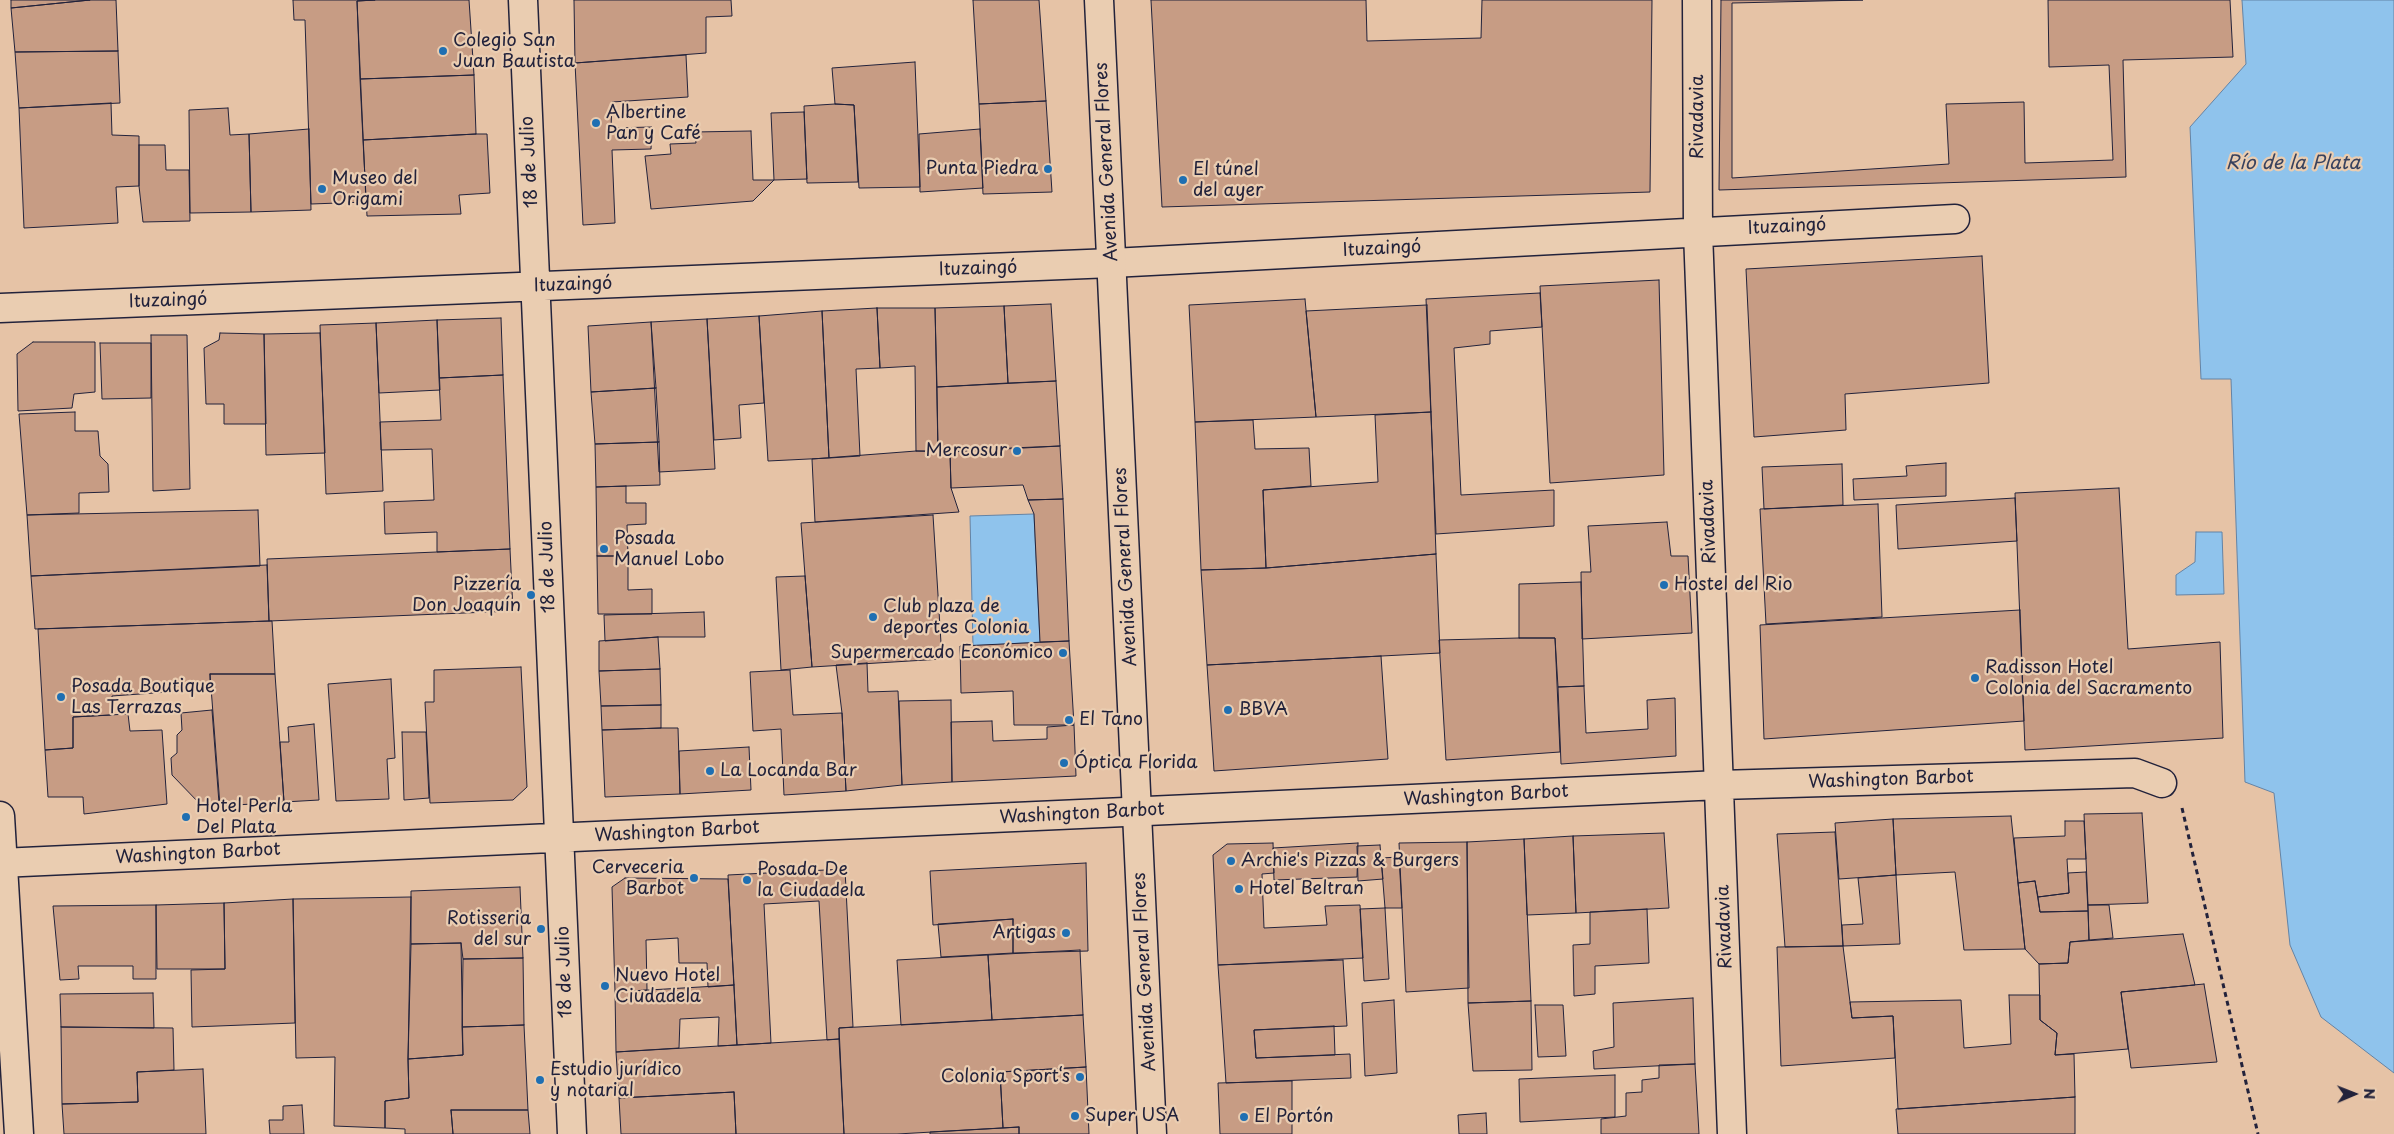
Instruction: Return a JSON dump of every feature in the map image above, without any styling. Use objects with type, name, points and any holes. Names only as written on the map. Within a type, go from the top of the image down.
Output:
[{"type":"street","name":"18 de Julio","points":[[523,0],[572,1134]]},
{"type":"street","name":"Avenida General Flores","points":[[1099,0],[1152,1134]]},
{"type":"street","name":"Rivadavia","points":[[1697,0],[1698,232],[1732,1134]]},
{"type":"street","name":"Ituzaingó","points":[[0,308],[1112,263],[1955,219]]},
{"type":"street","name":"Washington Barbot","points":[[2,863],[1720,785],[2135,773],[2162,783]]},
{"type":"street","points":[[0,816],[19,1134]]},
{"type":"path","points":[[2162,783],[2180,802],[2258,1134]]},
{"type":"water","name":"Río de la Plata","points":[[2242,0],[2394,0],[2394,1073],[2321,1017],[2290,945],[2274,793],[2245,782],[2231,379],[2201,379],[2190,127],[2246,64]]},
{"type":"water","name":"Club plaza de deportes Colonia","points":[[1034,514],[1040,642],[973,646],[970,516]]},
{"type":"water","points":[[2196,532],[2222,532],[2224,594],[2176,595],[2176,575],[2195,562]]},
{"type":"building","points":[[11,0],[90,0],[11,8]]},
{"type":"building","points":[[90,0],[116,0],[118,51],[15,52],[11,8]]},
{"type":"building","points":[[293,0],[375,0],[357,1],[366,202],[311,204],[305,20],[294,20]]},
{"type":"building","points":[[469,0],[474,75],[360,79],[357,1]]},
{"type":"building","points":[[574,0],[731,0],[732,16],[706,17],[706,53],[575,63]]},
{"type":"building","points":[[973,0],[1039,0],[1046,101],[979,104]]},
{"type":"building","points":[[1151,0],[1366,0],[1367,41],[1481,38],[1482,0],[1652,0],[1650,192],[1162,207]]},
{"type":"building","points":[[1721,0],[1863,0],[1732,3],[1732,178],[1949,164],[1946,104],[2024,102],[2025,163],[2113,160],[2109,65],[2049,67],[2048,0],[2230,0],[2233,57],[2123,60],[2126,177],[1719,190]]},
{"type":"building","points":[[118,51],[120,103],[19,108],[15,52]]},
{"type":"building","points":[[686,55],[688,97],[612,102],[611,128],[652,127],[651,149],[612,150],[615,223],[583,225],[575,63]]},
{"type":"building","points":[[915,62],[920,187],[859,188],[854,105],[835,104],[832,68]]},
{"type":"building","points":[[474,75],[476,134],[363,140],[360,79]]},
{"type":"building","points":[[1046,101],[1052,192],[983,194],[979,104]]},
{"type":"building","points":[[111,103],[112,135],[139,136],[139,186],[116,187],[118,223],[24,228],[19,108]]},
{"type":"building","points":[[854,105],[858,182],[807,183],[804,106]]},
{"type":"building","points":[[228,108],[230,135],[249,134],[251,212],[190,213],[189,110]]},
{"type":"building","points":[[804,112],[807,179],[774,180],[771,113]]},
{"type":"building","points":[[309,129],[311,210],[251,212],[249,134]]},
{"type":"building","points":[[980,129],[983,188],[920,192],[919,134]]},
{"type":"building","points":[[751,131],[753,180],[774,180],[753,201],[651,209],[645,156],[671,154],[670,144],[696,143],[695,132]]},
{"type":"building","points":[[487,134],[490,193],[459,195],[461,214],[367,216],[363,140]]},
{"type":"building","points":[[139,145],[165,145],[166,170],[189,170],[190,221],[143,222],[139,186]]},
{"type":"building","points":[[1982,256],[1989,383],[1845,394],[1846,430],[1754,437],[1746,269]]},
{"type":"building","points":[[1659,280],[1664,475],[1550,483],[1540,286]]},
{"type":"building","points":[[1540,293],[1542,327],[1490,331],[1490,344],[1454,348],[1461,495],[1554,490],[1554,526],[1436,534],[1426,299]]},
{"type":"building","points":[[1305,299],[1316,417],[1195,422],[1189,305]]},
{"type":"building","points":[[1051,304],[1056,381],[1008,383],[1004,306]]},
{"type":"building","points":[[1427,305],[1431,412],[1316,417],[1306,311]]},
{"type":"building","points":[[1004,306],[1008,383],[937,387],[935,308]]},
{"type":"building","points":[[877,308],[935,308],[938,451],[916,451],[915,366],[880,368]]},
{"type":"building","points":[[877,308],[880,368],[856,369],[860,456],[829,458],[822,311]]},
{"type":"building","points":[[822,311],[829,458],[768,461],[759,316]]},
{"type":"building","points":[[759,316],[764,403],[739,405],[741,438],[714,440],[707,319]]},
{"type":"building","points":[[501,318],[503,375],[439,378],[437,320]]},
{"type":"building","points":[[707,319],[715,469],[659,472],[651,322]]},
{"type":"building","points":[[437,320],[440,390],[379,393],[376,323]]},
{"type":"building","points":[[651,322],[656,388],[591,392],[588,326]]},
{"type":"building","points":[[376,323],[383,491],[326,494],[320,325]]},
{"type":"building","points":[[220,333],[264,334],[266,424],[224,424],[224,404],[206,404],[204,348],[219,340]]},
{"type":"building","points":[[320,333],[325,453],[266,455],[264,334]]},
{"type":"building","points":[[151,335],[187,335],[190,489],[153,491]]},
{"type":"building","points":[[33,342],[95,342],[95,392],[74,394],[72,408],[18,411],[17,354]]},
{"type":"building","points":[[100,343],[151,343],[151,398],[102,399]]},
{"type":"building","points":[[503,375],[510,549],[437,552],[437,532],[385,534],[384,502],[434,500],[432,449],[381,450],[380,422],[441,420],[439,378]]},
{"type":"building","points":[[1056,381],[1060,446],[938,451],[937,387]]},
{"type":"building","points":[[656,388],[659,442],[595,444],[591,392]]},
{"type":"building","points":[[75,412],[75,431],[98,431],[100,456],[108,464],[109,492],[79,493],[79,513],[27,515],[19,414]]},
{"type":"building","points":[[1431,412],[1436,554],[1266,568],[1263,490],[1378,482],[1375,415]]},
{"type":"building","points":[[1253,420],[1255,449],[1309,448],[1311,486],[1263,490],[1266,568],[1201,570],[1195,422]]},
{"type":"building","points":[[659,442],[660,485],[596,487],[595,444]]},
{"type":"building","points":[[1060,446],[1063,499],[1028,500],[1023,485],[951,488],[950,452]]},
{"type":"building","points":[[916,451],[950,452],[951,488],[959,512],[815,522],[812,459]]},
{"type":"building","points":[[1946,463],[1946,496],[1854,500],[1853,479],[1907,476],[1906,466]]},
{"type":"building","points":[[1842,464],[1843,505],[1764,509],[1762,467]]},
{"type":"building","points":[[626,486],[626,503],[646,503],[646,524],[627,525],[628,556],[597,556],[596,487]]},
{"type":"building","points":[[2119,488],[2128,649],[2220,642],[2223,738],[2025,750],[2015,493]]},
{"type":"building","points":[[2015,498],[2017,541],[1898,549],[1896,505]]},
{"type":"building","points":[[1063,499],[1069,641],[1040,642],[1034,514],[1028,500]]},
{"type":"building","points":[[1878,504],[1882,617],[1766,624],[1760,509]]},
{"type":"building","points":[[258,510],[260,566],[31,576],[27,515]]},
{"type":"building","name":"Club plaza de deportes Colonia","points":[[933,515],[942,659],[812,667],[801,523]]},
{"type":"building","points":[[1667,522],[1671,556],[1688,556],[1692,633],[1582,639],[1581,572],[1591,572],[1588,526]]},
{"type":"building","points":[[510,549],[513,611],[269,621],[267,559]]},
{"type":"building","points":[[1436,554],[1440,653],[1207,665],[1201,570],[1266,568]]},
{"type":"building","points":[[597,556],[628,556],[628,590],[652,589],[652,614],[598,614]]},
{"type":"building","points":[[267,565],[269,621],[35,629],[31,576]]},
{"type":"building","points":[[805,576],[812,667],[781,670],[776,577]]},
{"type":"building","points":[[1581,582],[1584,686],[1558,687],[1555,638],[1519,638],[1519,584]]},
{"type":"building","points":[[2020,610],[2024,721],[1764,739],[1760,625]]},
{"type":"building","points":[[704,612],[705,637],[658,637],[605,641],[604,615]]},
{"type":"building","points":[[272,621],[275,674],[210,674],[210,689],[112,696],[112,715],[73,717],[73,748],[45,750],[38,629]]},
{"type":"building","points":[[658,637],[660,669],[599,671],[599,641]]},
{"type":"building","points":[[1555,638],[1560,752],[1446,760],[1439,640]]},
{"type":"building","points":[[1069,641],[1074,725],[1014,725],[1013,691],[961,693],[960,646]]},
{"type":"building","points":[[1381,656],[1388,759],[1214,771],[1207,665]]},
{"type":"building","points":[[867,663],[868,692],[898,691],[902,785],[846,791],[842,713],[836,665]]},
{"type":"building","points":[[521,667],[527,787],[513,800],[430,803],[425,702],[434,702],[434,670]]},
{"type":"building","points":[[660,669],[661,705],[601,706],[599,671]]},
{"type":"building","points":[[790,670],[793,715],[842,713],[846,791],[784,795],[781,729],[753,731],[750,672]]},
{"type":"building","points":[[210,674],[275,674],[284,802],[220,806]]},
{"type":"building","points":[[391,679],[395,758],[387,759],[389,799],[336,801],[328,684]]},
{"type":"building","points":[[1584,686],[1586,733],[1648,729],[1647,700],[1675,698],[1676,756],[1561,764],[1558,687]]},
{"type":"building","points":[[951,700],[952,782],[902,785],[899,701]]},
{"type":"building","points":[[661,705],[661,728],[602,730],[601,706]]},
{"type":"building","points":[[212,710],[219,803],[201,805],[172,775],[171,758],[177,753],[177,735],[182,730],[181,713]]},
{"type":"building","points":[[128,714],[130,731],[162,730],[167,804],[84,814],[83,797],[48,797],[45,750],[73,748],[73,717]]},
{"type":"building","points":[[992,721],[993,741],[1047,739],[1047,727],[1074,725],[1076,776],[952,782],[951,722]]},
{"type":"building","points":[[314,724],[319,800],[284,802],[280,742],[289,742],[288,727]]},
{"type":"building","points":[[678,728],[680,794],[605,797],[602,730]]},
{"type":"building","points":[[402,732],[426,732],[429,798],[404,800]]},
{"type":"building","points":[[749,747],[751,790],[680,794],[679,751]]},
{"type":"building","points":[[2142,813],[2148,903],[2088,905],[2084,814]]},
{"type":"building","points":[[2011,816],[2025,949],[1964,950],[1955,872],[1896,875],[1893,819]]},
{"type":"building","points":[[1893,819],[1896,875],[1839,879],[1835,823]]},
{"type":"building","points":[[2065,821],[2084,821],[2086,859],[2067,859],[2069,893],[2038,897],[2035,881],[2018,883],[2014,838],[2065,836]]},
{"type":"building","points":[[1835,832],[1843,946],[1785,947],[1777,834]]},
{"type":"building","points":[[1664,833],[1669,908],[1576,913],[1573,836]]},
{"type":"building","points":[[1573,836],[1576,913],[1527,915],[1524,839]]},
{"type":"building","points":[[1524,839],[1531,1001],[1468,1003],[1467,842]]},
{"type":"building","points":[[1467,842],[1469,988],[1406,992],[1399,843]]},
{"type":"building","name":"Hotel Beltran","points":[[1273,843],[1274,873],[1262,874],[1264,928],[1327,925],[1325,906],[1360,905],[1363,958],[1218,965],[1213,855],[1227,844]]},
{"type":"building","points":[[1358,843],[1357,877],[1274,880],[1273,848]]},
{"type":"building","points":[[1380,845],[1383,879],[1358,881],[1357,846]]},
{"type":"building","points":[[1399,857],[1402,908],[1385,908],[1381,858]]},
{"type":"building","points":[[1086,863],[1088,951],[1013,953],[1013,919],[933,925],[930,871]]},
{"type":"building","points":[[845,869],[853,1027],[839,1028],[839,1039],[827,1040],[819,901],[764,904],[771,1043],[737,1045],[728,875]]},
{"type":"building","points":[[2086,872],[2088,911],[2040,912],[2038,897],[2069,893],[2068,873]]},
{"type":"building","points":[[1896,875],[1900,944],[1843,946],[1842,925],[1863,924],[1858,878]]},
{"type":"building","points":[[625,878],[728,879],[734,985],[708,987],[707,963],[679,963],[678,938],[646,940],[647,990],[615,992],[612,887]]},
{"type":"building","points":[[2035,881],[2040,912],[2088,911],[2089,940],[2070,942],[2068,963],[2039,964],[2025,949],[2018,883]]},
{"type":"building","points":[[520,887],[523,958],[463,959],[461,943],[411,944],[411,891]]},
{"type":"building","points":[[411,897],[409,1098],[385,1101],[385,1128],[334,1126],[335,1057],[296,1058],[293,899]]},
{"type":"building","points":[[293,899],[295,1023],[192,1027],[191,970],[225,969],[224,903]]},
{"type":"building","points":[[224,903],[225,969],[157,969],[156,905]]},
{"type":"building","points":[[156,905],[156,979],[133,979],[133,966],[78,966],[79,979],[60,980],[53,906]]},
{"type":"building","points":[[2088,905],[2109,905],[2113,938],[2089,940]]},
{"type":"building","points":[[1385,908],[1389,979],[1364,981],[1360,909]]},
{"type":"building","points":[[1647,909],[1649,963],[1595,966],[1595,994],[1574,996],[1573,945],[1590,944],[1590,912]]},
{"type":"building","points":[[1013,919],[1013,953],[941,957],[938,924]]},
{"type":"building","points":[[2183,934],[2195,985],[2121,992],[2128,1049],[2055,1055],[2057,1033],[2040,1020],[2039,964],[2068,963],[2070,942]]},
{"type":"building","points":[[461,943],[463,1055],[408,1059],[411,944]]},
{"type":"building","points":[[1843,946],[1852,1018],[1893,1016],[1895,1058],[1781,1066],[1777,947]]},
{"type":"building","points":[[1080,950],[1083,1015],[992,1020],[988,955]]},
{"type":"building","points":[[988,955],[992,1020],[901,1025],[897,960]]},
{"type":"building","points":[[523,958],[524,1025],[462,1027],[463,959]]},
{"type":"building","points":[[1343,960],[1347,1026],[1254,1030],[1256,1058],[1350,1054],[1351,1078],[1226,1083],[1218,965]]},
{"type":"building","points":[[2204,984],[2217,1062],[2131,1068],[2121,992]]},
{"type":"building","points":[[734,985],[737,1045],[718,1046],[719,1017],[680,1019],[679,1048],[616,1052],[615,992]]},
{"type":"building","points":[[153,993],[154,1028],[61,1027],[60,994]]},
{"type":"building","points":[[2009,995],[2040,995],[2040,1020],[2057,1033],[2055,1055],[2074,1054],[2075,1097],[1898,1109],[1893,1016],[1852,1018],[1850,1002],[1961,1000],[1964,1048],[2011,1044]]},
{"type":"building","points":[[1693,998],[1695,1064],[1594,1069],[1593,1051],[1614,1047],[1613,1003]]},
{"type":"building","points":[[1394,1000],[1397,1073],[1365,1076],[1362,1003]]},
{"type":"building","points":[[1531,1001],[1532,1070],[1473,1071],[1468,1003]]},
{"type":"building","points":[[1535,1005],[1563,1005],[1566,1056],[1538,1057]]},
{"type":"building","points":[[1083,1015],[1086,1067],[1000,1072],[1003,1128],[897,1134],[844,1134],[839,1028]]},
{"type":"building","points":[[524,1025],[528,1110],[451,1110],[453,1134],[405,1134],[405,1129],[385,1128],[385,1101],[409,1098],[408,1059],[463,1055],[462,1027]]},
{"type":"building","points":[[1334,1026],[1335,1055],[1256,1058],[1254,1030]]},
{"type":"building","points":[[61,1027],[173,1028],[174,1070],[137,1072],[138,1102],[62,1104]]},
{"type":"building","points":[[839,1039],[844,1134],[736,1134],[734,1092],[619,1098],[616,1052]]},
{"type":"building","points":[[1695,1064],[1699,1134],[1601,1134],[1601,1119],[1626,1116],[1626,1093],[1642,1092],[1642,1080],[1659,1078],[1659,1065]]},
{"type":"building","points":[[1086,1067],[1089,1134],[1019,1134],[1019,1127],[1003,1128],[1000,1072]]},
{"type":"building","points":[[203,1069],[206,1134],[64,1134],[62,1104],[138,1102],[137,1072]]},
{"type":"building","points":[[1615,1075],[1615,1117],[1520,1122],[1519,1079]]},
{"type":"building","points":[[1292,1081],[1292,1134],[1220,1134],[1218,1083]]},
{"type":"building","points":[[734,1092],[736,1134],[621,1134],[619,1098]]},
{"type":"building","points":[[2075,1097],[2075,1134],[1898,1134],[1896,1109]]},
{"type":"building","points":[[302,1105],[304,1134],[270,1134],[269,1120],[283,1120],[283,1106]]},
{"type":"building","points":[[451,1110],[528,1110],[530,1134],[453,1134]]},
{"type":"building","points":[[1486,1113],[1487,1134],[1459,1134],[1458,1115]]},
{"type":"building","points":[[1019,1127],[1019,1134],[930,1134],[930,1132]]},
{"type":"place","name":"Colegio San Juan Bautista","points":[[443,51]]},
{"type":"place","name":"Albertine Pan y Café","points":[[596,123]]},
{"type":"place","name":"Punta Piedra","points":[[1048,169]]},
{"type":"place","name":"El túnel del ayer","points":[[1183,180]]},
{"type":"place","name":"Museo del Origami","points":[[322,189]]},
{"type":"place","name":"Mercosur","points":[[1017,451]]},
{"type":"place","name":"Posada Manuel Lobo","points":[[604,549]]},
{"type":"place","name":"Hostel del Rio","points":[[1664,585]]},
{"type":"place","name":"Pizzería Don Joaquín","points":[[531,595]]},
{"type":"place","name":"Club plaza de deportes Colonia","points":[[873,617]]},
{"type":"place","name":"Supermercado Económico","points":[[1063,653]]},
{"type":"place","name":"Radisson Hotel Colonia del Sacramento","points":[[1975,678]]},
{"type":"place","name":"Posada Boutique Las Terrazas","points":[[61,697]]},
{"type":"place","name":"BBVA","points":[[1228,710]]},
{"type":"place","name":"El Tano","points":[[1069,720]]},
{"type":"place","name":"Óptica Florida","points":[[1064,763]]},
{"type":"place","name":"La Locanda Bar","points":[[710,771]]},
{"type":"place","name":"Hotel Perla Del Plata","points":[[186,817]]},
{"type":"place","name":"Archie's Pizzas & Burgers","points":[[1231,861]]},
{"type":"place","name":"Cerveceria Barbot","points":[[694,878]]},
{"type":"place","name":"Posada De la Ciudadela","points":[[747,880]]},
{"type":"place","name":"Hotel Beltran","points":[[1239,889]]},
{"type":"place","name":"Rotisseria del sur","points":[[541,929]]},
{"type":"place","name":"Artigas","points":[[1066,933]]},
{"type":"place","name":"Nuevo Hotel Ciudadela","points":[[605,986]]},
{"type":"place","name":"Colonia Sport‘s","points":[[1080,1077]]},
{"type":"place","name":"Estudio jurídico y notarial","points":[[540,1080]]},
{"type":"place","name":"Super USA","points":[[1075,1116]]},
{"type":"place","name":"El Portón","points":[[1244,1117]]}]
